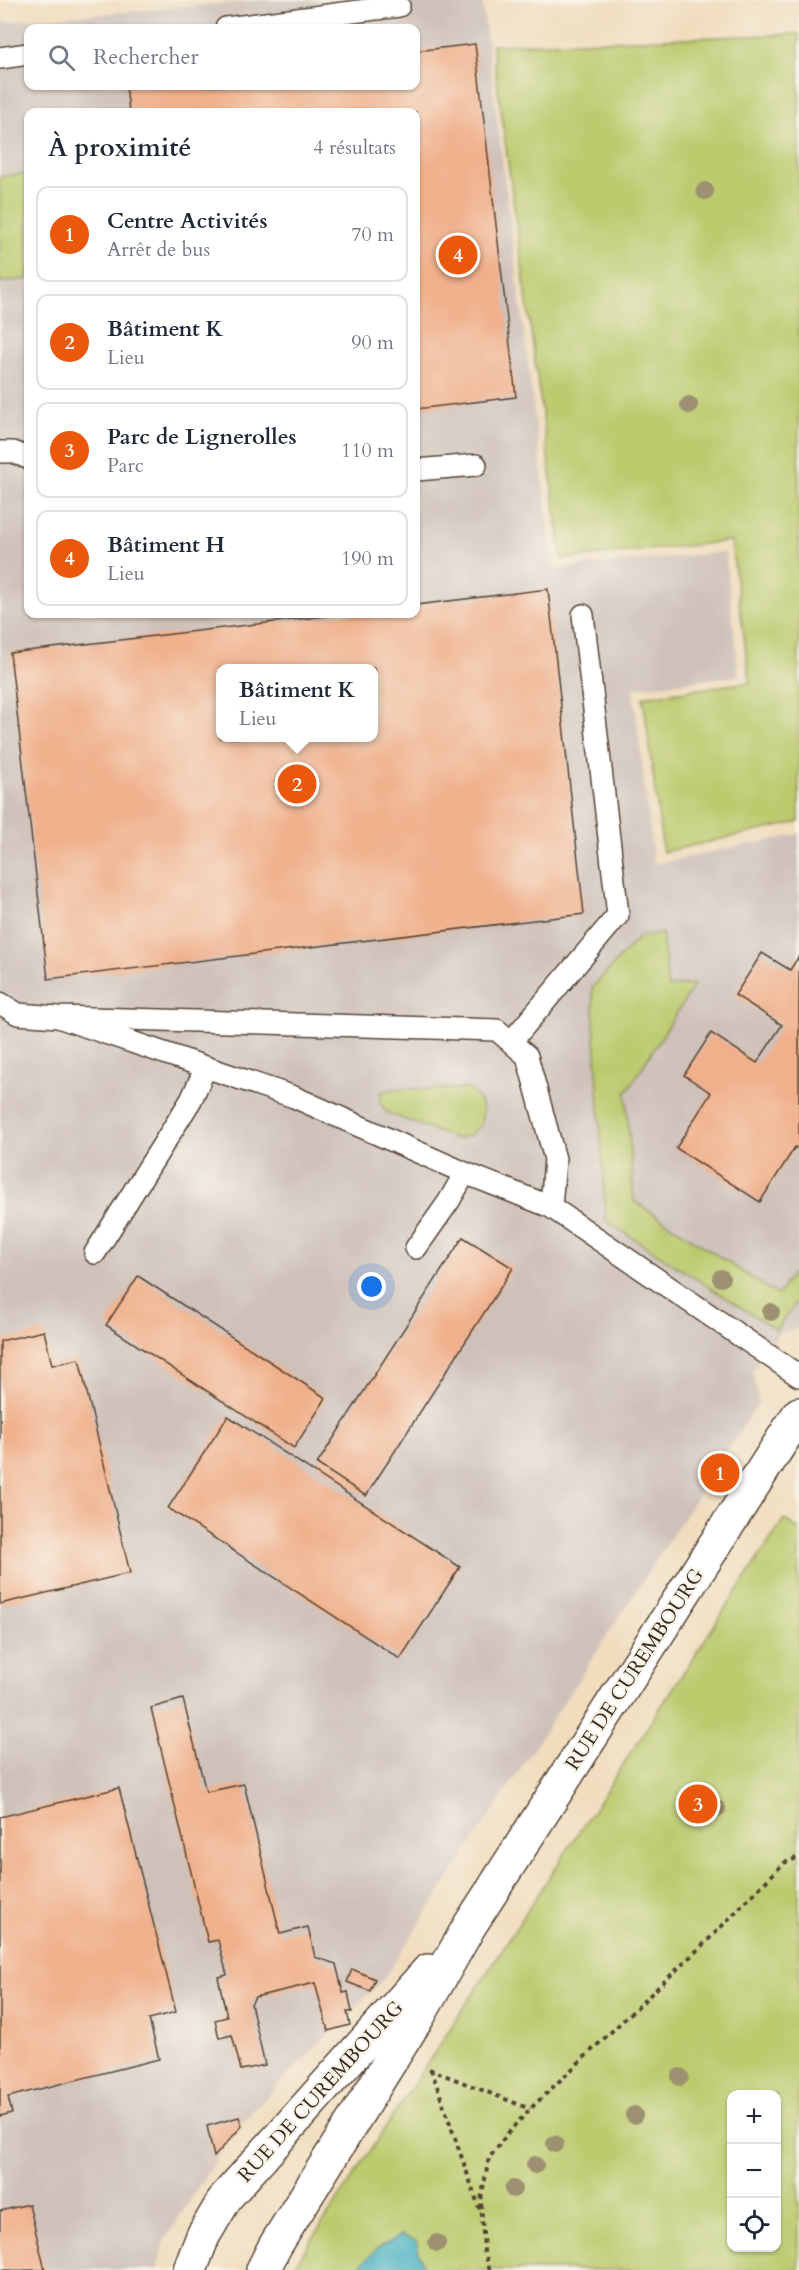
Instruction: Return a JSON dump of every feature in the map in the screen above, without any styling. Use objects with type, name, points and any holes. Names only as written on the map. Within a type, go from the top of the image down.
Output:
[{"type":"street","name":"RUE DE CUREMBOURG","points":[[263,2270],[275,2246],[418,2015],[470,1925],[799,1414]]},
{"type":"street","name":"RUE DE CUREMBOURG","points":[[190,2270],[202,2236],[226,2197],[470,1925]]},
{"type":"street","points":[[291,2123],[332,2155]]},
{"type":"lane","points":[[257,24],[399,6]]},
{"type":"lane","points":[[0,58],[24,55]]},
{"type":"lane","points":[[0,452],[13,452],[24,456]]},
{"type":"lane","points":[[420,470],[476,465]]},
{"type":"lane","points":[[512,1042],[618,915],[583,615]]},
{"type":"lane","points":[[0,1003],[18,1014],[58,1017],[498,1030],[527,1056],[555,1159],[551,1207]]},
{"type":"lane","points":[[58,1017],[294,1097],[465,1173],[551,1207],[799,1376]]},
{"type":"lane","points":[[95,1253],[191,1100],[206,1067]]},
{"type":"lane","points":[[416,1248],[449,1201],[465,1173]]},
{"type":"path","points":[[490,2270],[484,2251],[481,2200],[489,2158],[530,2109],[711,1937],[784,1863],[799,1857]]},
{"type":"path","points":[[423,2066],[530,2109]]},
{"type":"path","points":[[430,2069],[482,2218]]},
{"type":"shaded area","points":[[267,0],[482,0],[554,569],[725,552],[739,676],[633,688],[654,864],[799,834],[799,1328],[779,1333],[752,1371],[759,1402],[385,1977],[235,2129],[166,2238],[157,2270],[0,2270],[0,22]]},
{"type":"green space","points":[[799,34],[799,822],[663,852],[643,697],[750,682],[731,541],[562,559],[492,45]]},
{"type":"green space","points":[[24,174],[24,279],[0,282],[0,177]]},
{"type":"green space","points":[[662,933],[668,987],[695,984],[626,1093],[634,1201],[778,1295],[792,1274],[797,1278],[799,1276],[799,1299],[776,1330],[606,1221],[592,988],[640,936]]},
{"type":"green space","points":[[392,1089],[470,1089],[480,1101],[483,1111],[481,1125],[470,1135],[456,1139],[388,1113],[380,1103],[382,1092]]},
{"type":"green space","points":[[784,1519],[799,1529],[799,2270],[292,2270]]},
{"type":"water","points":[[401,2235],[416,2240],[422,2270],[355,2270],[380,2246]]},
{"type":"building","points":[[475,44],[516,397],[420,409],[420,108],[129,108],[126,90],[420,90],[420,51]]},
{"type":"building","points":[[548,589],[584,914],[48,979],[10,653],[309,618],[420,618],[420,605]]},
{"type":"building","points":[[762,953],[790,970],[799,956],[799,1149],[795,1147],[760,1202],[676,1148],[711,1093],[684,1075],[711,1033],[757,1063],[782,1025],[735,995]]},
{"type":"building","points":[[463,1237],[513,1268],[366,1496],[317,1464]]},
{"type":"building","points":[[138,1276],[326,1398],[294,1448],[106,1325]]},
{"type":"building","points":[[44,1331],[52,1365],[79,1359],[130,1573],[0,1604],[0,1341]]},
{"type":"building","points":[[228,1416],[460,1567],[400,1659],[168,1508]]},
{"type":"building","points":[[183,1699],[206,1792],[244,1784],[280,1934],[308,1927],[315,1957],[336,1964],[343,1993],[348,1992],[352,2012],[347,2012],[350,2025],[328,2031],[315,1983],[255,1997],[251,2004],[265,2065],[241,2070],[232,2035],[219,2038],[215,2020],[227,2017],[218,1977],[227,1975],[218,1940],[208,1942],[151,1708]]},
{"type":"building","points":[[119,1788],[176,2012],[149,2019],[159,2059],[8,2097],[12,2113],[0,2116],[0,1817]]},
{"type":"building","points":[[352,1969],[375,1979],[370,1991],[347,1982]]},
{"type":"building","points":[[239,2117],[242,2126],[214,2157],[207,2126]]},
{"type":"building","points":[[29,2204],[45,2270],[0,2270],[0,2211]]},
{"type":"place","name":"Bâtiment H","points":[[458,255]]},
{"type":"place","name":"Bâtiment K","points":[[297,784]]},
{"type":"place","name":"Centre Activités","points":[[720,1473]]},
{"type":"place","name":"Parc de Lignerolles","points":[[698,1804]]}]
